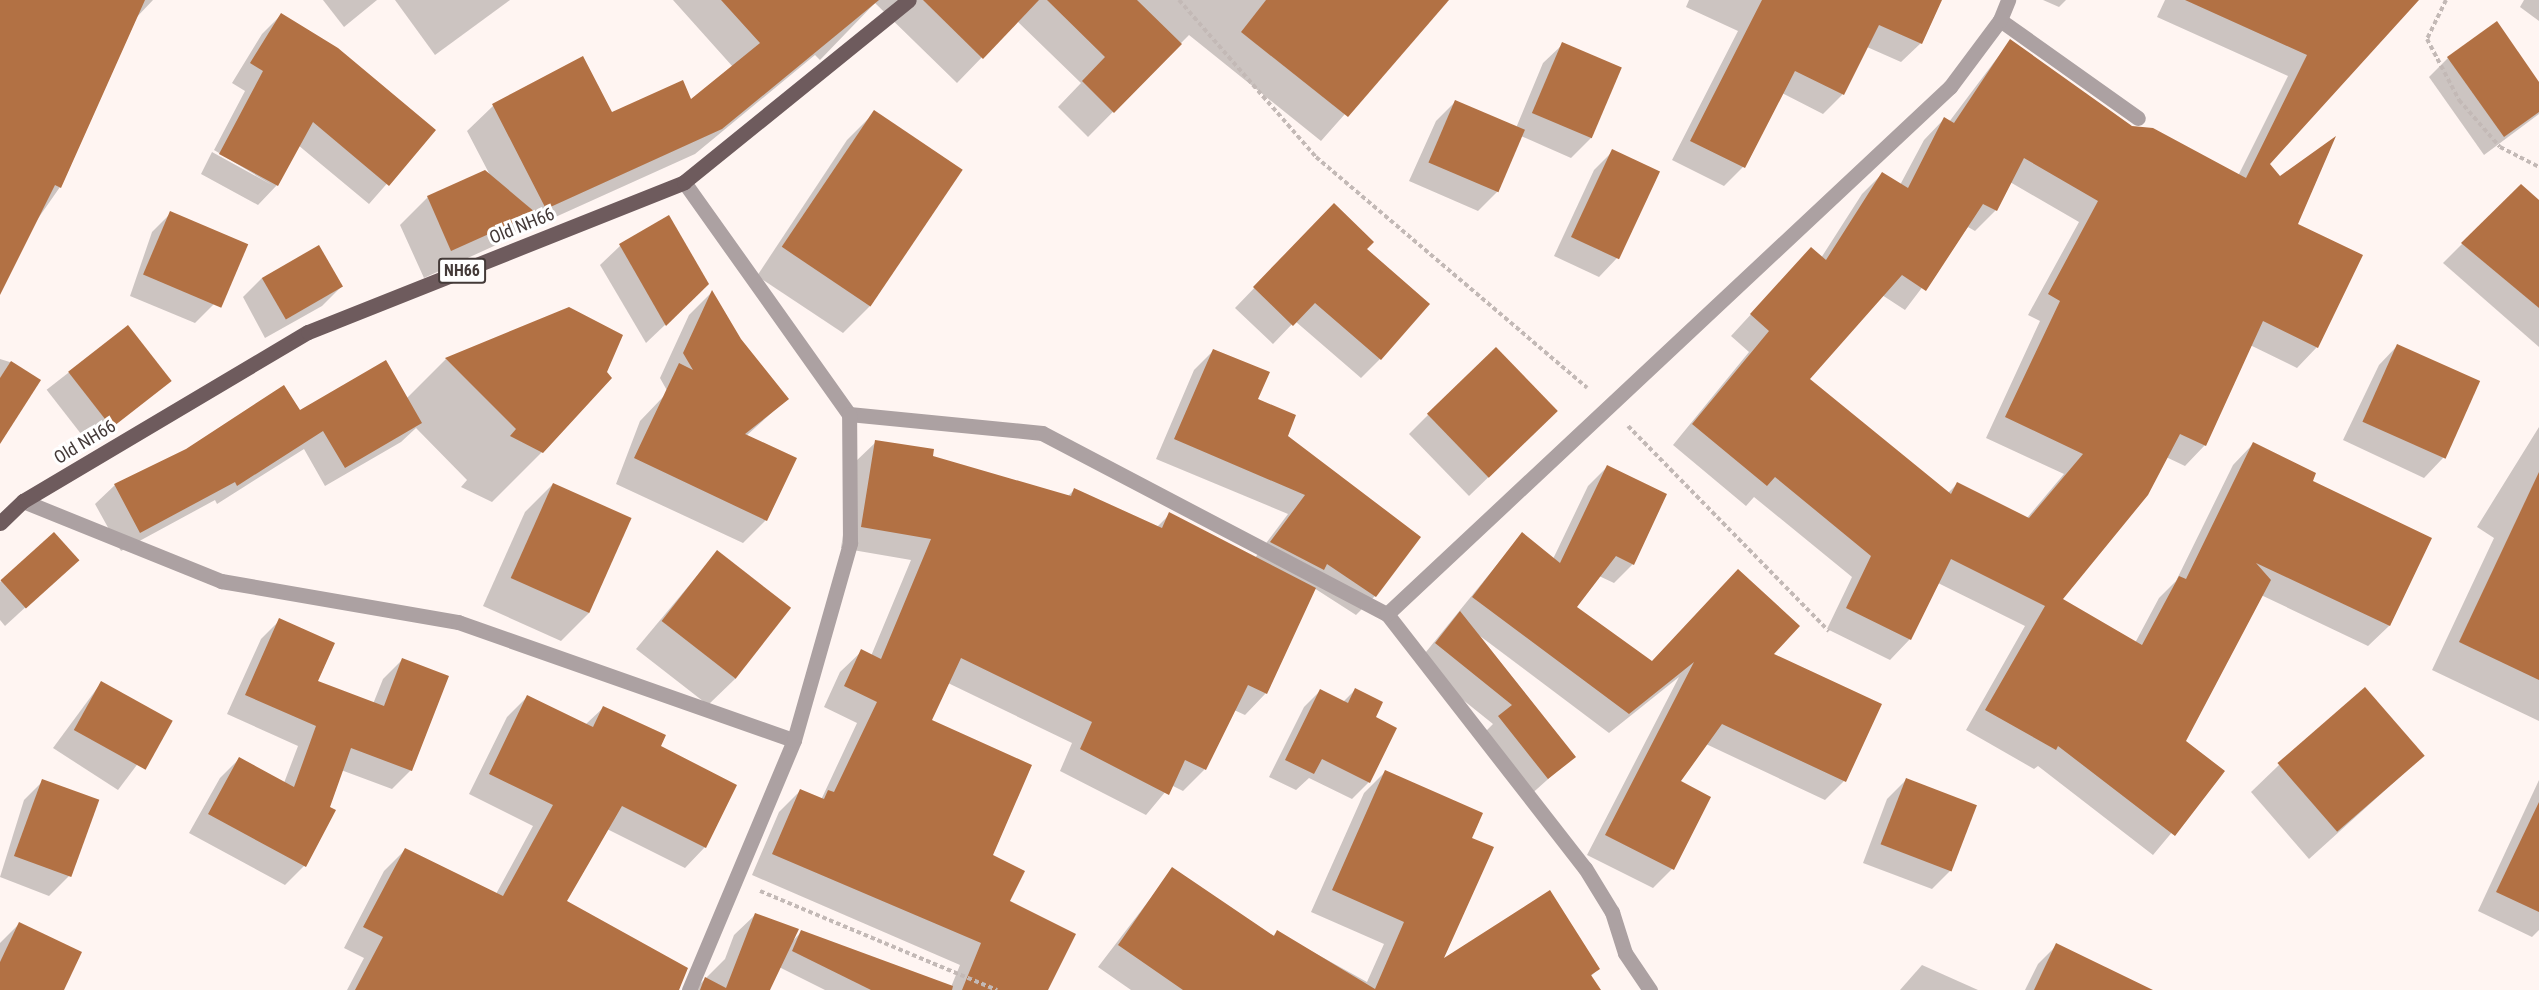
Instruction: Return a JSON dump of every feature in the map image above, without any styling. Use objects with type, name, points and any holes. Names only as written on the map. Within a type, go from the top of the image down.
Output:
[{"type":"main road","name":"Old NH66","points":[[0,522],[23,501],[308,332],[684,182],[909,0]]},
{"type":"street","points":[[1387,614],[1950,87],[2000,20],[2008,0]]},
{"type":"street","points":[[2000,20],[2138,118]]},
{"type":"street","points":[[684,182],[849,414],[850,543],[794,740],[689,990]]},
{"type":"street","points":[[849,414],[1042,433],[1387,614],[1585,868],[1612,912],[1624,953],[1650,990]]},
{"type":"street","points":[[23,501],[221,581],[458,622],[794,740]]},
{"type":"path","points":[[1179,0],[1316,157],[1608,406],[1829,631]]},
{"type":"path","points":[[2446,0],[2427,39],[2458,100],[2500,147],[2539,167]]},
{"type":"path","points":[[735,880],[997,990]]},
{"type":"building","points":[[0,0],[145,0],[61,188],[55,185],[0,295]]},
{"type":"building","points":[[721,0],[879,0],[722,129],[546,209],[492,104],[583,56],[612,112],[683,80],[691,99],[760,43]]},
{"type":"building","points":[[923,0],[1039,0],[983,59]]},
{"type":"building","points":[[1047,0],[1137,0],[1182,44],[1114,113],[1082,81],[1105,57]]},
{"type":"building","points":[[1266,0],[1449,0],[1348,117],[1241,32]]},
{"type":"building","points":[[1762,0],[1942,0],[1922,44],[1879,25],[1844,95],[1795,71],[1745,168],[1690,141]]},
{"type":"building","points":[[2185,0],[2419,0],[2270,164],[2280,176],[2336,136],[2298,224],[2363,255],[2318,348],[2263,321],[2206,446],[2180,434],[2148,495],[2063,599],[2142,645],[2179,576],[2186,579],[2253,442],[2316,473],[2313,481],[2432,538],[2390,626],[2256,563],[2271,580],[2186,741],[2225,771],[2175,836],[2058,746],[2056,750],[1985,710],[2045,606],[1951,559],[1911,640],[1846,608],[1871,556],[1775,477],[1767,486],[1692,424],[1769,331],[1750,314],[1811,247],[1826,260],[1882,172],[1908,188],[1944,117],[1954,123],[2010,39],[2132,126],[2153,128],[2246,178],[2307,55]],"holes":[[[2024,158],[2098,201],[2048,294],[2060,301],[2005,417],[2083,454],[2029,518],[1957,482],[1951,494],[1810,379],[1902,275],[1926,291],[1983,204],[1997,211]]]},
{"type":"building","points":[[281,13],[338,48],[436,130],[389,186],[313,122],[278,186],[219,154],[263,71],[250,63]]},
{"type":"building","points":[[2497,21],[2539,82],[2539,112],[2504,137],[2447,57]]},
{"type":"building","points":[[1562,42],[1622,67],[1592,138],[1532,113]]},
{"type":"building","points":[[1455,100],[1525,130],[1498,192],[1428,163]]},
{"type":"building","points":[[874,110],[963,170],[870,307],[782,247]]},
{"type":"building","points":[[1612,149],[1660,171],[1619,259],[1571,237]]},
{"type":"building","points":[[485,170],[536,213],[451,251],[427,196]]},
{"type":"building","points":[[2521,184],[2539,200],[2539,308],[2461,243]]},
{"type":"building","points":[[1334,203],[1374,242],[1367,249],[1430,304],[1381,360],[1315,303],[1293,326],[1253,287]]},
{"type":"building","points":[[170,211],[248,244],[221,308],[143,275]]},
{"type":"building","points":[[669,215],[709,284],[666,326],[619,244]]},
{"type":"building","points":[[319,245],[343,287],[286,320],[262,278]]},
{"type":"building","points":[[712,290],[741,339],[789,399],[745,434],[797,458],[767,521],[634,458],[679,363],[693,370],[683,353]]},
{"type":"building","points":[[569,307],[623,335],[607,372],[612,378],[543,453],[510,436],[516,429],[445,358]]},
{"type":"building","points":[[128,325],[172,381],[112,428],[68,372]]},
{"type":"building","points":[[2397,344],[2480,381],[2446,459],[2362,422]]},
{"type":"building","points":[[1496,347],[1558,411],[1489,478],[1427,414]]},
{"type":"building","points":[[1213,349],[1270,372],[1258,399],[1296,415],[1288,436],[1421,537],[1376,597],[1327,564],[1324,570],[1270,542],[1305,495],[1174,439]]},
{"type":"building","points":[[386,360],[422,423],[345,468],[323,431],[237,486],[235,482],[140,533],[114,484],[186,449],[284,385],[300,410]]},
{"type":"building","points":[[11,361],[41,380],[0,444],[0,378]]},
{"type":"building","points":[[875,440],[934,449],[933,456],[1071,496],[1074,488],[1162,528],[1169,512],[1316,588],[1267,694],[1248,685],[1206,770],[1185,760],[1169,795],[1080,749],[1092,722],[961,658],[932,720],[1032,765],[993,855],[1025,871],[1010,901],[1076,934],[1048,990],[962,990],[981,943],[772,854],[800,789],[824,799],[828,790],[834,792],[877,702],[844,686],[861,649],[881,659],[931,539],[861,527]]},
{"type":"building","points":[[1607,465],[1667,494],[1634,565],[1616,556],[1577,607],[1652,661],[1738,569],[1800,626],[1774,654],[1882,704],[1846,782],[1722,724],[1681,781],[1711,797],[1674,870],[1605,835],[1694,662],[1629,714],[1472,597],[1522,532],[1560,563]]},
{"type":"building","points":[[2539,472],[2539,680],[2459,642]]},
{"type":"building","points":[[553,483],[632,518],[589,613],[511,578]]},
{"type":"building","points":[[54,532],[79,560],[26,608],[0,580]]},
{"type":"building","points":[[717,550],[791,608],[736,679],[662,621]]},
{"type":"building","points":[[1460,611],[1576,757],[1548,779],[1498,716],[1512,705],[1435,643]]},
{"type":"building","points":[[279,618],[335,643],[318,681],[384,706],[402,658],[449,676],[412,771],[351,748],[330,807],[336,810],[306,867],[208,814],[239,757],[294,787],[316,726],[245,695]]},
{"type":"building","points":[[101,681],[173,721],[146,770],[74,730]]},
{"type":"building","points":[[2365,687],[2425,756],[2337,832],[2277,763]]},
{"type":"building","points":[[1355,688],[1383,702],[1376,717],[1397,728],[1370,783],[1322,759],[1314,774],[1285,760],[1320,689],[1348,703]]},
{"type":"building","points":[[527,695],[593,727],[603,706],[666,735],[661,746],[737,785],[706,848],[622,806],[567,901],[688,968],[679,990],[355,990],[383,937],[363,927],[405,848],[503,896],[553,805],[489,774]]},
{"type":"building","points":[[1385,770],[1483,813],[1472,838],[1494,847],[1444,958],[1550,890],[1600,969],[1591,975],[1601,990],[1183,990],[1118,945],[1172,867],[1274,936],[1277,930],[1375,989],[1404,922],[1332,890]]},
{"type":"building","points":[[1906,778],[1977,805],[1952,872],[1881,844]]},
{"type":"building","points":[[42,779],[99,800],[71,877],[14,856]]},
{"type":"building","points":[[2539,802],[2539,912],[2496,892]]},
{"type":"building","points":[[755,913],[799,929],[770,990],[700,990],[705,977],[726,988]]},
{"type":"building","points":[[19,922],[82,952],[64,990],[0,990],[0,962]]},
{"type":"building","points":[[801,930],[953,986],[952,990],[871,990],[792,951]]},
{"type":"building","points":[[2056,943],[2153,990],[2034,990]]}]
